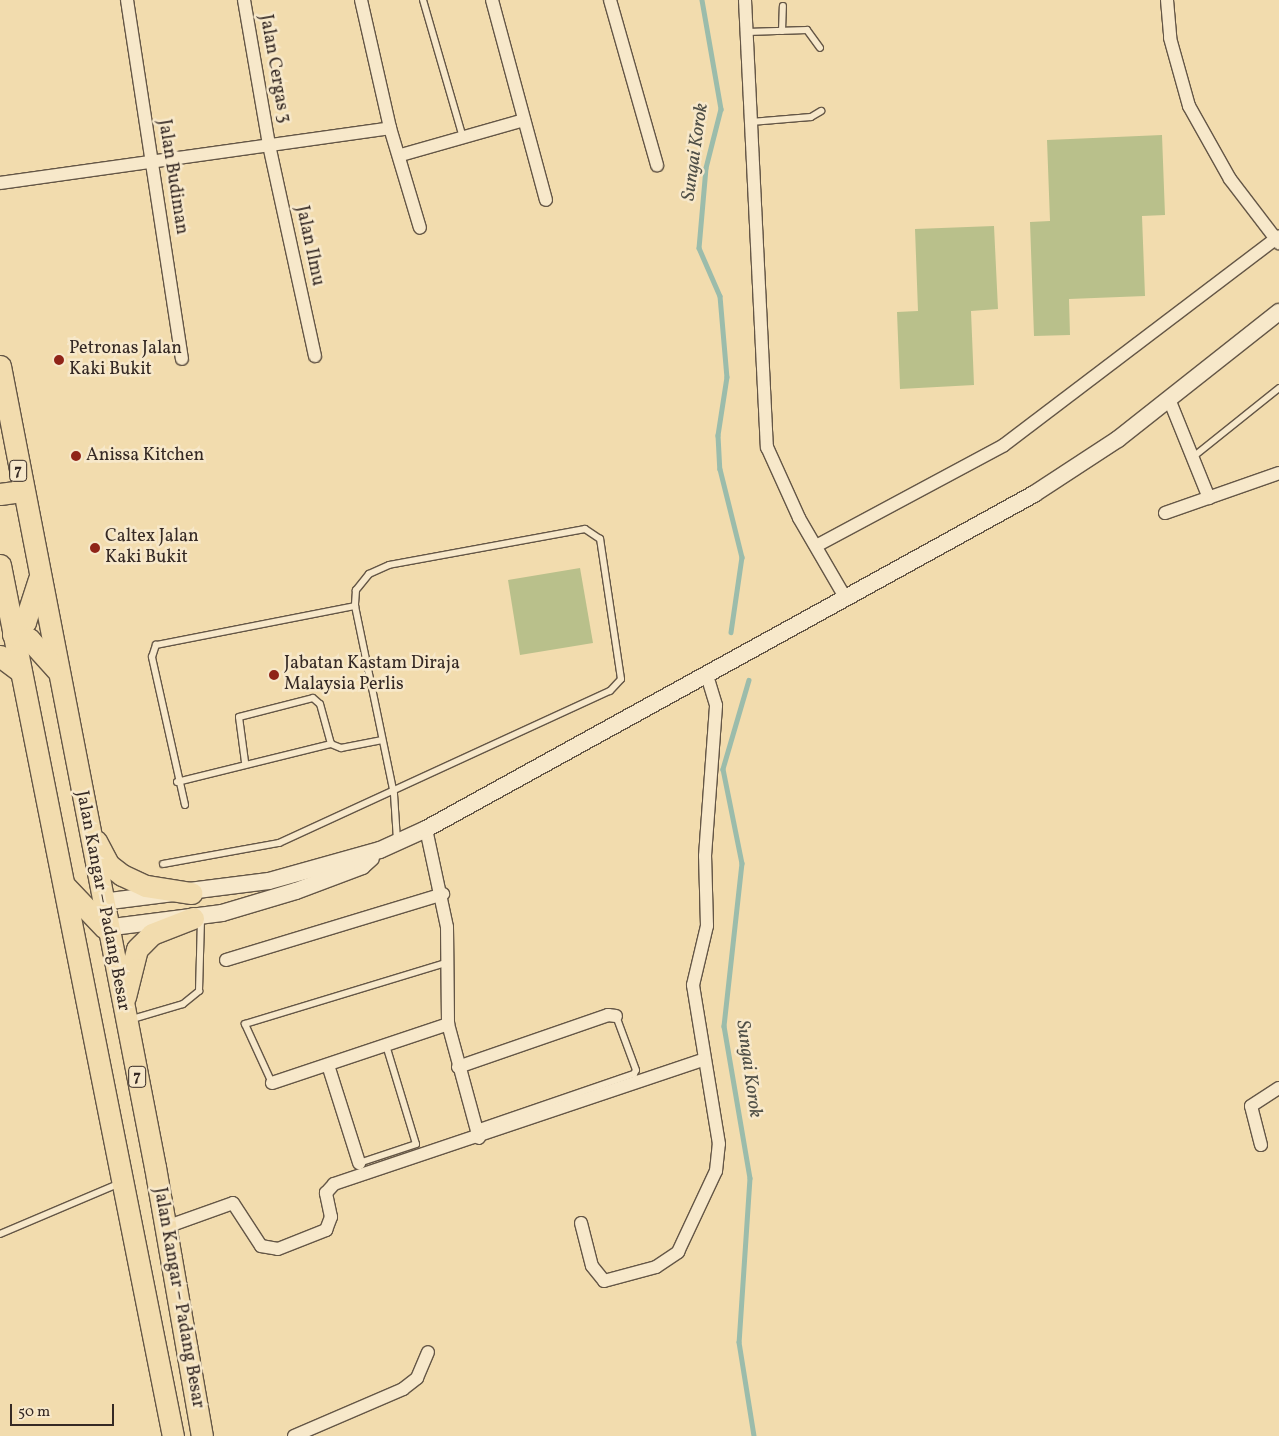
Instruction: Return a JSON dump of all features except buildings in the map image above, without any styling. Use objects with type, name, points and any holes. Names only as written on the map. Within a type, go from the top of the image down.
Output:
[{"type":"highway","name":"Jalan Kangar – Padang Besar","points":[[0,366],[21,491],[61,675],[88,828],[99,915],[124,1016],[166,1227],[202,1436]]},
{"type":"highway","points":[[0,494],[21,491]]},
{"type":"highway","name":"Jalan Kangar – Padang Besar","points":[[0,565],[7,635],[21,672],[62,882],[107,1094],[173,1436]]},
{"type":"highway","points":[[7,635],[25,622],[39,576]]},
{"type":"highway","points":[[7,635],[29,639],[61,675]]},
{"type":"highway","points":[[0,656],[21,672]]},
{"type":"highway","points":[[88,828],[109,866],[122,875],[146,886],[191,893]]},
{"type":"highway","points":[[62,882],[99,915],[80,932],[76,950]]},
{"type":"highway","points":[[124,1016],[137,949],[160,930],[197,918]]},
{"type":"highway","points":[[107,1094],[109,1072],[115,1067],[121,1070],[146,1170],[160,1197]]},
{"type":"street","name":"Jalan Budiman","points":[[127,0],[182,359]]},
{"type":"street","name":"Jalan Cergas 3","points":[[244,0],[268,145]]},
{"type":"street","points":[[361,0],[390,128],[401,155],[420,228]]},
{"type":"street","points":[[492,0],[546,200]]},
{"type":"street","points":[[610,0],[656,165]]},
{"type":"street","points":[[745,0],[767,447],[816,546],[845,597]]},
{"type":"street","points":[[816,546],[1004,444],[1278,240],[1230,179],[1189,106],[1170,38],[1167,0]]},
{"type":"street","points":[[401,155],[524,120]]},
{"type":"street","points":[[0,179],[390,128]]},
{"type":"street","name":"Jalan Ilmu","points":[[268,145],[315,356]]},
{"type":"street","points":[[99,915],[191,893],[269,881],[380,850],[426,829],[707,676],[845,597],[1034,494],[1092,458],[1279,312]]},
{"type":"street","points":[[1169,399],[1209,498]]},
{"type":"street","points":[[1165,513],[1279,473]]},
{"type":"street","points":[[581,1222],[592,1266],[604,1281],[656,1267],[678,1252],[709,1190],[719,1156],[693,985],[707,926],[705,856],[716,705],[707,676]]},
{"type":"street","points":[[426,829],[442,894],[449,962],[448,1024],[458,1067],[478,1133]]},
{"type":"street","points":[[99,915],[197,918],[328,879],[362,866],[380,850]]},
{"type":"street","points":[[226,960],[442,894]]},
{"type":"street","points":[[458,1067],[608,1015],[616,1016]]},
{"type":"street","points":[[272,1084],[448,1024]]},
{"type":"street","points":[[166,1227],[233,1203],[261,1246],[278,1248],[326,1230],[331,1218],[326,1192],[334,1184],[478,1133],[703,1060]]},
{"type":"street","points":[[328,1065],[359,1163]]},
{"type":"street","points":[[1261,1145],[1251,1106],[1279,1088]]},
{"type":"street","points":[[294,1436],[402,1389],[417,1378],[428,1352]]},
{"type":"lane","points":[[423,0],[463,138]]},
{"type":"lane","points":[[782,30],[783,6]]},
{"type":"lane","points":[[747,32],[782,30],[812,32],[820,48]]},
{"type":"lane","points":[[751,122],[811,117],[820,111]]},
{"type":"lane","points":[[1193,457],[1279,388]]},
{"type":"lane","points":[[162,864],[279,843],[394,794],[617,685],[622,672],[600,539],[585,529],[389,565],[369,574],[356,590],[354,606],[394,794],[397,843]]},
{"type":"lane","points":[[185,805],[177,782],[152,657],[156,645],[354,606]]},
{"type":"lane","points":[[245,762],[238,717],[313,698],[320,704],[331,744]]},
{"type":"lane","points":[[177,782],[245,762],[331,744],[341,748],[382,740]]},
{"type":"lane","points":[[124,1016],[183,1004],[196,995],[202,956],[197,918]]},
{"type":"lane","points":[[272,1084],[245,1024],[449,962]]},
{"type":"lane","points":[[478,1133],[634,1074],[636,1070],[616,1016]]},
{"type":"lane","points":[[359,1163],[416,1144],[386,1045]]},
{"type":"lane","points":[[0,1234],[123,1182]]},
{"type":"green space","points":[[1162,135],[1165,215],[1142,216],[1145,296],[1069,299],[1070,335],[1034,336],[1030,222],[1050,221],[1047,140]]},
{"type":"green space","points":[[994,226],[998,309],[971,311],[974,385],[900,389],[897,312],[918,311],[915,229]]},
{"type":"green space","points":[[580,568],[593,643],[520,655],[508,580]]},
{"type":"waterway","name":"Sungai Korok","points":[[702,0],[721,109],[706,168],[699,248],[720,296],[727,377],[718,435],[720,469],[742,557],[731,632]]},
{"type":"waterway","name":"Sungai Korok","points":[[749,680],[723,769],[742,863],[724,1026],[750,1178],[739,1342],[754,1436]]},
{"type":"place","name":"Petronas Jalan Kaki Bukit","points":[[59,360]]},
{"type":"place","name":"Anissa Kitchen","points":[[76,456]]},
{"type":"place","name":"Caltex Jalan Kaki Bukit","points":[[95,548]]},
{"type":"place","name":"Jabatan Kastam Diraja Malaysia Perlis","points":[[274,675]]}]
